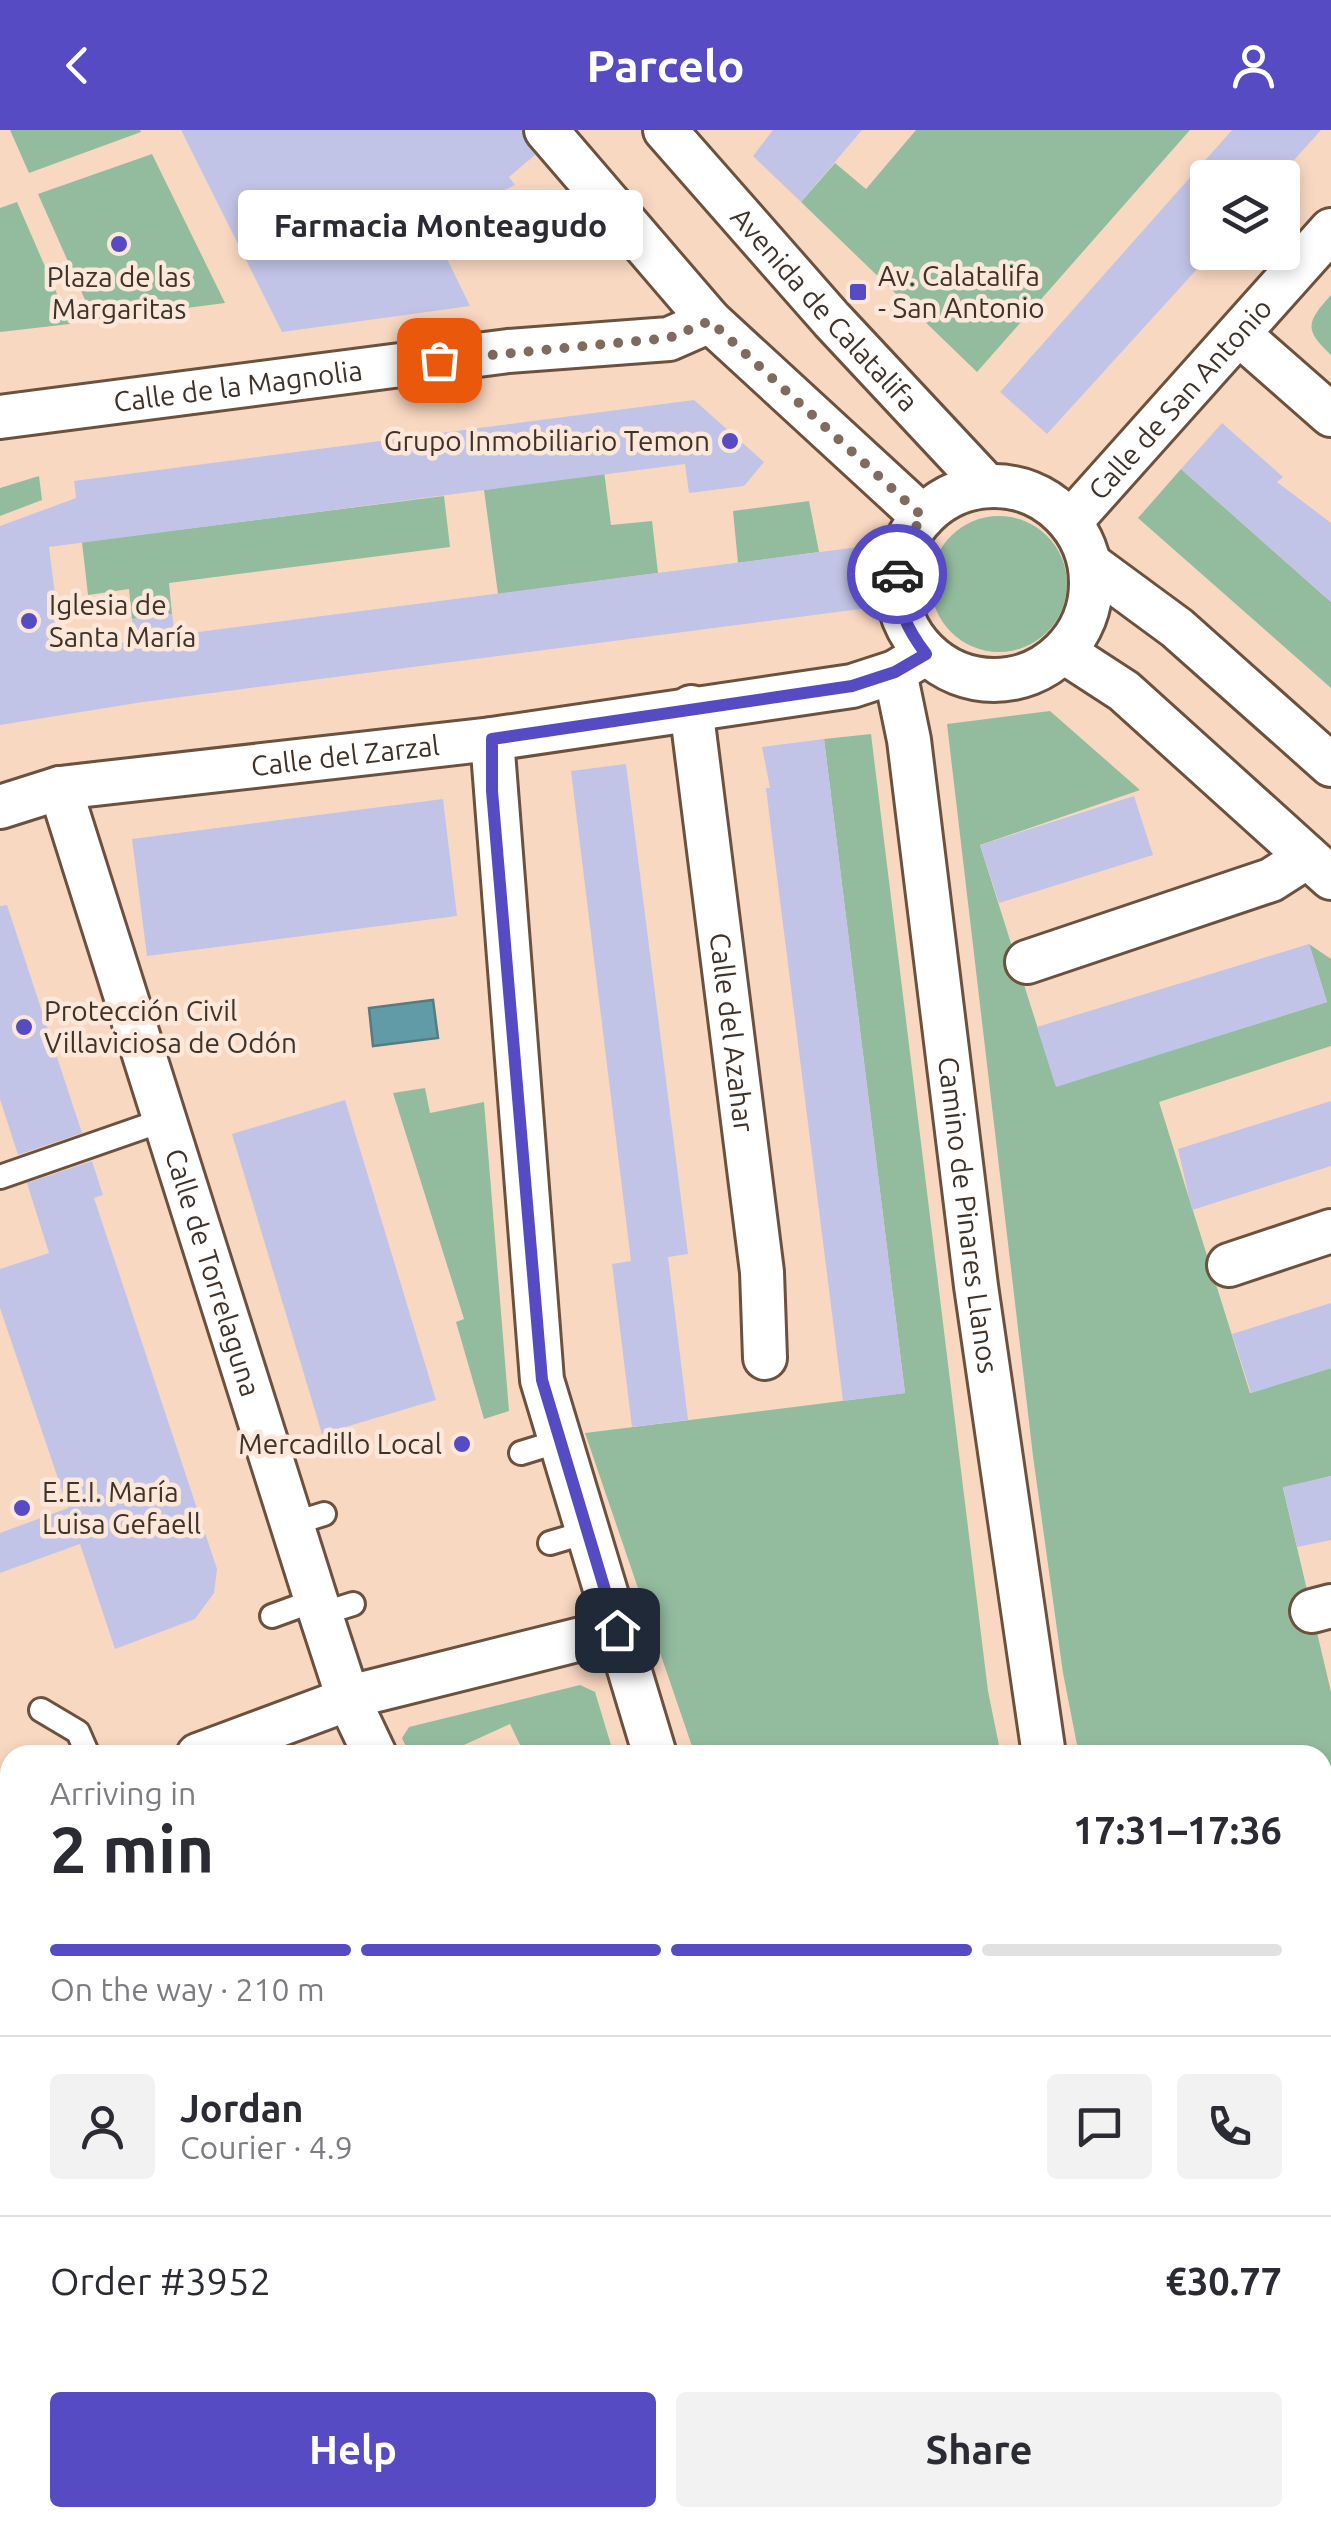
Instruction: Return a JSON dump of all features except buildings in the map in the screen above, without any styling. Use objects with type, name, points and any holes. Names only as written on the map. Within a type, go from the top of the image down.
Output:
[{"type":"street","points":[[546,130],[710,321],[923,517]]},
{"type":"street","name":"Avenida de Calatalifa","points":[[680,136],[832,320],[988,486]]},
{"type":"street","name":"Calle de San Antonio","points":[[1070,522],[1331,230]]},
{"type":"street","name":"Calle de la Magnolia","points":[[0,417],[508,351],[669,338],[710,321]]},
{"type":"street","points":[[1240,335],[1331,415]]},
{"type":"street","points":[[988,486],[1018,488],[1047,501],[1070,522],[1090,564],[1091,596],[1082,626],[1064,652],[1024,676],[979,681],[910,663],[907,630],[897,602],[897,571],[905,542],[923,517],[941,501],[988,486]]},
{"type":"street","points":[[1090,564],[1177,628],[1331,764]]},
{"type":"street","points":[[1064,652],[1124,690],[1319,868]]},
{"type":"street","name":"Calle del Zarzal","points":[[0,808],[60,788],[492,739],[852,686],[910,663]]},
{"type":"street","name":"Camino de Pinares Llanos","points":[[910,663],[909,740],[976,1286],[1043,1745]]},
{"type":"street","name":"Calle del Azahar","points":[[691,708],[762,1272],[764,1358]]},
{"type":"street","points":[[492,739],[492,791],[542,1380],[541,1447],[568,1537],[617,1630],[652,1745]]},
{"type":"street","name":"Calle de Torrelaguna","points":[[60,788],[164,1120],[308,1519],[348,1698],[370,1745]]},
{"type":"street","points":[[1027,962],[1271,880],[1319,868]]},
{"type":"street","points":[[1228,1265],[1331,1230]]},
{"type":"street","points":[[224,1745],[348,1698],[617,1630]]},
{"type":"lane","points":[[0,1177],[164,1120]]},
{"type":"lane","points":[[272,1616],[330,1606]]},
{"type":"lane","points":[[42,1710],[78,1732],[84,1745]]},
{"type":"green space","points":[[10,130],[140,130],[141,132],[29,173]]},
{"type":"green space","points":[[916,130],[1190,130],[977,372],[801,202],[835,163],[866,189]]},
{"type":"green space","points":[[152,154],[225,303],[94,320],[38,194]]},
{"type":"green space","points":[[17,202],[70,324],[0,332],[0,208]]},
{"type":"green space","points":[[1331,295],[1331,355],[1312,332],[1311,325]]},
{"type":"green space","points":[[1181,469],[1331,602],[1331,688],[1138,518]]},
{"type":"green space","points":[[604,471],[611,525],[652,521],[658,573],[498,594],[484,490]]},
{"type":"green space","points":[[39,476],[42,500],[0,516],[0,488]]},
{"type":"green space","points":[[444,496],[450,547],[169,583],[172,614],[132,619],[129,589],[88,595],[82,542]]},
{"type":"green space","points":[[809,501],[819,552],[738,563],[733,511]]},
{"type":"green space","points":[[999,516],[1025,521],[1047,536],[1062,558],[1067,584],[1062,610],[1047,632],[1025,647],[999,652],[973,647],[951,632],[936,610],[931,584],[936,558],[951,536],[973,521]]},
{"type":"green space","points":[[1050,711],[1140,790],[980,845],[1056,1086],[1327,1002],[1309,944],[1331,959],[1331,1046],[1159,1102],[1250,1393],[1331,1368],[1331,1476],[1283,1488],[1331,1692],[1331,1745],[1077,1745],[1063,1673],[1033,1456],[947,724]]},
{"type":"green space","points":[[871,734],[988,1691],[999,1745],[692,1745],[585,1433],[905,1393],[824,739]]},
{"type":"green space","points":[[425,1088],[430,1113],[484,1102],[509,1411],[484,1419],[456,1322],[464,1319],[393,1093]]},
{"type":"green space","points":[[580,1685],[595,1692],[611,1745],[520,1745],[510,1724],[464,1745],[405,1745],[402,1738],[409,1727]]},
{"type":"water","points":[[433,1000],[438,1038],[373,1046],[369,1008]]},
{"type":"way so far","points":[[439,360],[669,338],[710,321],[923,517],[905,542],[897,574]]},
{"type":"place","name":"Plaza de las Margaritas","points":[[119,244]]},
{"type":"place","name":"Av. Calatalifa - San Antonio","points":[[858,292]]},
{"type":"place","name":"Farmacia Monteagudo","points":[[439,360]]},
{"type":"place","name":"Grupo Inmobiliario Temon","points":[[730,441]]},
{"type":"place","name":"Iglesia de Santa María","points":[[29,621]]},
{"type":"place","name":"Protección Civil Villaviciosa de Odón","points":[[24,1027]]},
{"type":"place","name":"Mercadillo Local","points":[[462,1444]]},
{"type":"place","name":"E.E.I. María Luisa Gefaell","points":[[22,1508]]},
{"type":"route","points":[[617,1630],[542,1380],[492,791],[492,739],[852,686],[895,672],[926,654],[907,630],[897,602],[897,574]]}]
